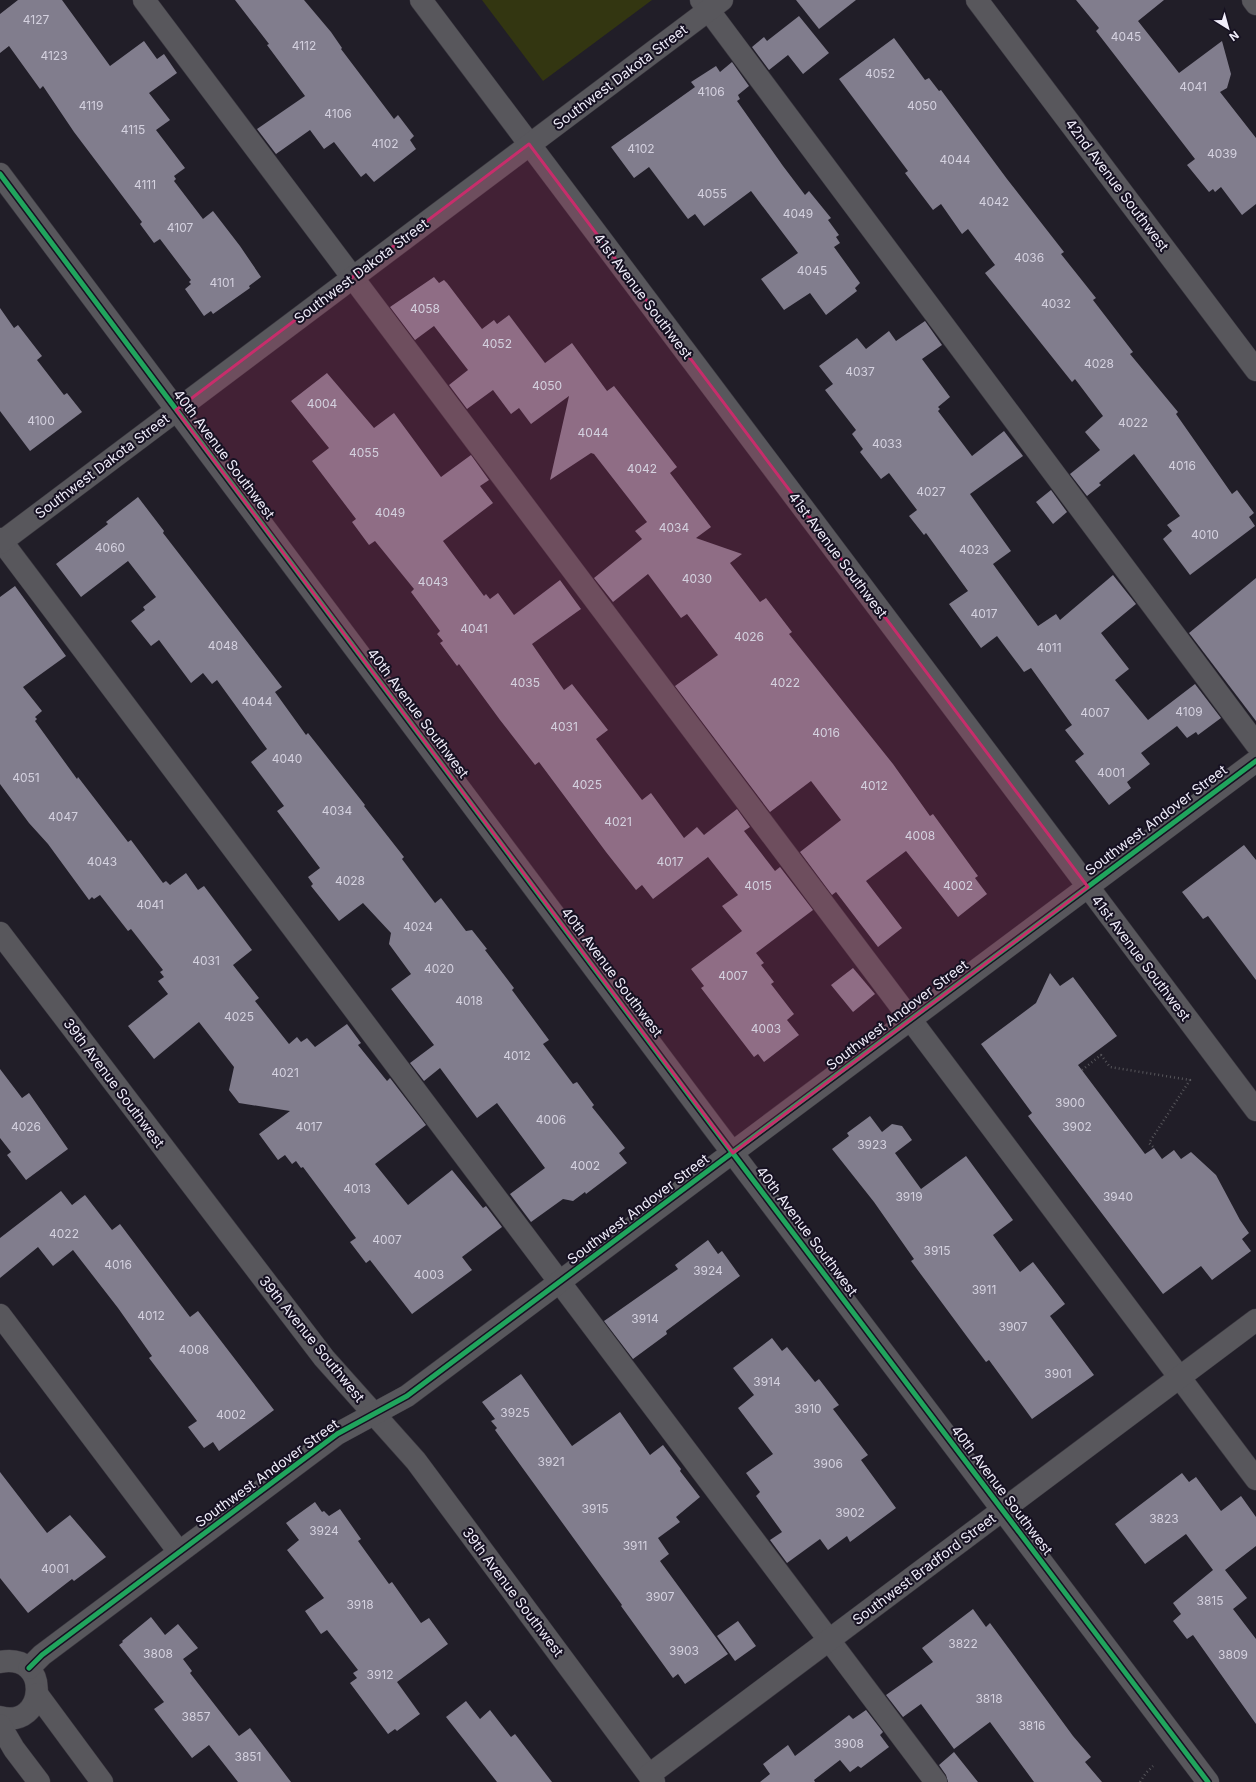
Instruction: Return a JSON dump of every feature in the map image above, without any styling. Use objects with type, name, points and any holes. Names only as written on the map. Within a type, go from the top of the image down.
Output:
[{"type":"street","points":[[144,0],[1179,1378],[1256,1478]]},
{"type":"street","name":"41st Avenue Southwest","points":[[421,0],[1256,1110]]},
{"type":"street","name":"42nd Avenue Southwest","points":[[977,0],[1256,370]]},
{"type":"street","points":[[1253,0],[1256,4]]},
{"type":"street","points":[[711,3],[1256,744]]},
{"type":"street","name":"Southwest Dakota Street","points":[[1,541],[529,144],[711,3]]},
{"type":"street","name":"40th Avenue Southwest","points":[[0,174],[733,1153],[1208,1782]]},
{"type":"street","points":[[1,541],[936,1782]]},
{"type":"street","name":"Southwest Andover Street","points":[[29,1668],[42,1655],[337,1434],[407,1396],[1256,761]]},
{"type":"street","name":"39th Avenue Southwest","points":[[0,933],[319,1351],[416,1461],[652,1779]]},
{"type":"street","points":[[0,1316],[179,1552]]},
{"type":"street","name":"Southwest Bradford Street","points":[[652,1779],[830,1640],[1256,1320]]},
{"type":"street","points":[[0,1662],[10,1660],[29,1668],[35,1676],[38,1686],[34,1705],[22,1715],[11,1719],[0,1717]]},
{"type":"street","points":[[37,1694],[102,1782]]},
{"type":"street","points":[[0,1725],[14,1749],[39,1782]]},
{"type":"path","points":[[1082,1070],[1101,1055],[1110,1067],[1190,1080],[1149,1143],[1154,1148]]},
{"type":"path","points":[[1140,1782],[1153,1766]]},
{"type":"highlighted area","points":[[529,144],[1088,887],[733,1153],[176,410]]},
{"type":"green space","points":[[482,0],[652,0],[543,81]]},
{"type":"building","points":[[18,0],[62,0],[110,66],[144,41],[157,59],[164,54],[177,73],[149,93],[170,120],[156,130],[185,168],[174,176],[176,179],[174,181],[203,219],[213,211],[240,246],[261,277],[249,286],[250,288],[213,314],[211,311],[204,316],[185,289],[191,284],[189,282],[191,280],[160,239],[154,243],[140,224],[142,222],[74,132],[43,86],[40,89],[9,46],[0,53],[0,14]]},
{"type":"building","points":[[235,0],[304,0],[331,32],[342,48],[341,49],[394,119],[398,115],[414,136],[410,140],[416,149],[374,182],[366,173],[361,177],[334,142],[324,149],[310,130],[276,154],[257,129],[305,96],[267,45],[269,44]]},
{"type":"building","points":[[796,0],[856,0],[819,29]]},
{"type":"building","points":[[1076,0],[1164,0],[1138,21],[1179,73],[1222,41],[1231,74],[1227,88],[1220,92],[1256,138],[1256,204],[1242,215],[1221,187],[1215,192],[1213,189],[1209,192],[1187,165],[1195,159],[1096,31],[1099,28]]},
{"type":"building","points":[[799,16],[829,53],[803,74],[788,55],[769,70],[752,47],[764,37],[767,41]]},
{"type":"building","points":[[894,38],[925,80],[929,78],[939,91],[941,90],[1007,179],[1064,252],[1061,254],[1096,298],[1093,300],[1133,352],[1130,354],[1178,412],[1176,414],[1232,494],[1237,490],[1254,513],[1249,517],[1255,526],[1190,575],[1163,539],[1172,531],[1167,525],[1180,516],[1134,454],[1099,483],[1101,485],[1087,496],[1070,474],[1100,450],[1085,432],[1103,416],[1075,379],[1072,382],[985,273],[995,265],[968,229],[962,234],[941,204],[933,210],[905,173],[908,171],[839,79]]},
{"type":"building","points":[[732,62],[749,86],[738,95],[740,99],[737,101],[805,195],[809,191],[831,218],[828,220],[839,235],[836,237],[840,243],[834,247],[860,283],[855,288],[857,291],[826,315],[810,293],[784,310],[761,279],[798,253],[751,191],[704,226],[695,214],[688,219],[649,167],[634,178],[611,147],[695,87],[691,82],[716,66],[720,72]]},
{"type":"building","points":[[434,277],[439,283],[444,280],[447,283],[482,329],[494,320],[497,324],[509,315],[545,363],[572,343],[607,391],[614,386],[677,467],[670,473],[711,527],[696,538],[742,554],[730,563],[760,602],[766,598],[792,632],[789,634],[893,764],[930,816],[933,814],[978,876],[975,878],[987,894],[958,917],[906,851],[866,881],[902,928],[878,947],[836,892],[832,895],[800,852],[841,820],[811,781],[770,812],[675,686],[718,655],[687,614],[681,618],[648,574],[613,602],[594,578],[642,539],[635,531],[647,522],[594,454],[591,453],[550,480],[569,396],[531,424],[519,408],[511,414],[493,390],[467,409],[449,385],[468,370],[434,326],[415,340],[390,307]]},
{"type":"building","points":[[0,308],[14,328],[18,325],[42,356],[37,360],[64,395],[67,393],[82,412],[30,451],[0,411]]},
{"type":"building","points":[[925,321],[942,345],[922,359],[950,397],[938,407],[940,409],[938,411],[972,456],[1004,431],[1023,456],[970,494],[1011,551],[993,564],[1038,626],[1056,614],[1060,620],[1113,575],[1136,604],[1101,633],[1129,669],[1115,680],[1148,720],[1195,684],[1221,718],[1198,735],[1196,732],[1187,738],[1177,726],[1141,753],[1150,764],[1127,782],[1131,788],[1109,805],[1075,761],[1084,754],[1065,730],[1072,725],[1031,668],[1024,672],[997,636],[981,648],[949,604],[968,591],[926,533],[924,535],[909,516],[917,510],[889,473],[881,479],[860,452],[863,449],[852,434],[856,430],[825,390],[833,384],[819,366],[857,338],[866,349],[889,331],[896,341]]},
{"type":"building","points":[[327,373],[374,428],[394,413],[441,477],[471,455],[489,480],[480,486],[493,503],[443,541],[484,596],[486,594],[490,599],[498,593],[514,615],[560,580],[581,609],[532,644],[564,690],[572,684],[608,730],[596,739],[642,800],[651,793],[684,838],[697,827],[704,835],[737,809],[750,827],[744,831],[775,871],[780,867],[813,910],[756,953],[764,963],[761,965],[774,982],[771,984],[794,1014],[787,1020],[799,1035],[764,1062],[758,1054],[754,1057],[701,988],[704,986],[691,969],[742,931],[722,906],[738,895],[708,857],[653,899],[642,885],[636,890],[539,762],[535,765],[459,664],[457,666],[440,643],[443,641],[437,634],[440,631],[411,592],[414,589],[375,541],[369,545],[352,522],[356,519],[312,461],[329,448],[291,401]]},
{"type":"building","points":[[1051,490],[1067,512],[1053,524],[1036,502]]},
{"type":"building","points":[[138,497],[164,531],[163,533],[282,687],[275,692],[306,735],[308,733],[365,805],[364,806],[404,857],[402,859],[435,903],[441,898],[466,931],[472,930],[487,949],[485,950],[514,988],[512,990],[549,1040],[543,1044],[573,1084],[577,1082],[594,1105],[592,1107],[625,1148],[619,1153],[627,1163],[586,1194],[585,1192],[573,1201],[563,1199],[531,1222],[510,1194],[545,1168],[497,1103],[477,1118],[440,1068],[424,1081],[410,1063],[434,1045],[391,989],[411,974],[389,944],[391,933],[363,903],[339,921],[311,886],[313,884],[308,877],[320,868],[277,811],[284,806],[251,762],[267,749],[217,680],[212,684],[203,673],[191,683],[159,640],[151,646],[131,621],[145,610],[143,607],[156,597],[128,561],[81,597],[56,564],[108,524],[106,522]]},
{"type":"building","points":[[1256,578],[1256,721],[1189,633]]},
{"type":"building","points":[[15,586],[66,656],[23,687],[42,711],[35,717],[37,719],[35,721],[77,779],[78,777],[128,842],[131,840],[163,883],[166,881],[170,885],[186,873],[198,890],[204,886],[252,950],[233,965],[259,998],[255,1001],[289,1044],[297,1037],[301,1042],[307,1038],[315,1047],[347,1024],[361,1043],[358,1045],[387,1081],[390,1078],[426,1125],[375,1164],[408,1205],[452,1170],[483,1208],[486,1206],[502,1227],[462,1257],[472,1270],[412,1314],[370,1260],[366,1263],[350,1242],[356,1238],[303,1167],[301,1168],[296,1161],[292,1164],[285,1155],[278,1160],[259,1134],[290,1111],[239,1103],[229,1090],[234,1067],[199,1022],[154,1059],[128,1026],[168,994],[158,981],[164,977],[160,972],[163,970],[131,929],[128,931],[100,895],[94,899],[92,897],[89,900],[48,844],[29,823],[0,784],[0,597]]},
{"type":"building","points":[[1244,845],[1256,860],[1256,980],[1208,916],[1203,919],[1182,892]]},
{"type":"building","points":[[853,968],[875,994],[853,1012],[831,985]]},
{"type":"building","points":[[1050,973],[1060,986],[1073,977],[1117,1036],[1078,1065],[1145,1154],[1154,1148],[1162,1159],[1174,1150],[1181,1159],[1191,1152],[1216,1175],[1240,1220],[1249,1233],[1242,1239],[1251,1251],[1212,1280],[1201,1266],[1163,1294],[1028,1116],[1032,1113],[981,1044],[1036,1003]]},
{"type":"building","points":[[0,1069],[22,1098],[29,1093],[68,1149],[26,1180],[7,1155],[11,1152],[0,1138]]},
{"type":"building","points":[[870,1116],[882,1132],[892,1124],[902,1126],[912,1140],[895,1153],[921,1189],[966,1156],[1013,1220],[993,1235],[1020,1272],[1033,1262],[1065,1304],[1050,1316],[1094,1375],[1032,1419],[989,1360],[986,1362],[968,1338],[911,1261],[914,1259],[874,1202],[832,1149],[849,1136],[847,1133]]},
{"type":"building","points":[[61,1191],[72,1205],[85,1195],[112,1230],[120,1224],[190,1317],[198,1311],[274,1410],[219,1451],[213,1442],[204,1448],[188,1427],[197,1421],[149,1358],[152,1356],[118,1308],[73,1250],[53,1266],[38,1247],[0,1278],[0,1238]]},
{"type":"building","points":[[708,1240],[718,1254],[722,1251],[740,1276],[666,1331],[667,1334],[633,1359],[604,1321],[678,1269],[675,1265]]},
{"type":"building","points":[[772,1338],[782,1351],[787,1347],[815,1382],[819,1379],[839,1405],[833,1409],[868,1455],[861,1460],[896,1508],[850,1542],[847,1536],[828,1550],[820,1539],[787,1563],[770,1540],[782,1532],[756,1496],[760,1492],[746,1473],[773,1454],[738,1408],[754,1395],[733,1368]]},
{"type":"building","points":[[521,1374],[572,1446],[620,1412],[650,1455],[663,1445],[681,1469],[680,1471],[700,1497],[676,1517],[680,1522],[658,1538],[669,1554],[660,1561],[728,1654],[685,1684],[678,1674],[673,1678],[495,1430],[497,1428],[491,1421],[495,1419],[482,1402]]},
{"type":"building","points":[[0,1472],[47,1533],[70,1515],[106,1557],[74,1581],[72,1579],[28,1613],[0,1578]]},
{"type":"building","points":[[1182,1473],[1189,1482],[1196,1477],[1221,1511],[1241,1496],[1256,1517],[1256,1546],[1225,1570],[1247,1598],[1233,1609],[1256,1639],[1256,1724],[1193,1635],[1187,1639],[1173,1621],[1181,1614],[1173,1603],[1213,1570],[1186,1534],[1145,1564],[1115,1524]]},
{"type":"building","points":[[315,1502],[322,1512],[324,1511],[329,1516],[340,1509],[361,1539],[358,1541],[389,1584],[392,1582],[421,1623],[429,1618],[448,1644],[397,1682],[420,1714],[397,1731],[395,1729],[388,1734],[350,1683],[357,1678],[353,1673],[358,1670],[327,1630],[321,1634],[305,1611],[324,1598],[287,1550],[299,1540],[286,1523]]},
{"type":"building","points":[[973,1609],[986,1627],[990,1623],[1073,1736],[1091,1757],[1085,1762],[1102,1782],[1034,1782],[990,1722],[954,1749],[921,1704],[903,1717],[886,1695],[933,1662],[922,1648]]},
{"type":"building","points":[[151,1617],[165,1635],[178,1624],[198,1648],[183,1659],[192,1671],[190,1673],[239,1736],[250,1728],[291,1782],[238,1782],[209,1745],[192,1758],[154,1709],[164,1702],[119,1645]]},
{"type":"building","points":[[738,1621],[756,1646],[735,1661],[717,1636]]},
{"type":"building","points":[[466,1701],[480,1719],[490,1710],[511,1737],[515,1734],[552,1782],[497,1782],[446,1717]]},
{"type":"building","points":[[866,1710],[883,1732],[880,1735],[889,1747],[861,1768],[858,1766],[850,1772],[840,1760],[814,1780],[815,1782],[760,1782],[770,1774],[763,1764],[788,1745],[795,1756],[849,1715],[853,1719]]},
{"type":"building","points":[[954,1752],[978,1782],[948,1782],[946,1775],[939,1765]]},
{"type":"cycle path","points":[[0,174],[713,1127],[1208,1782]]},
{"type":"cycle path","points":[[29,1668],[42,1655],[337,1434],[407,1396],[1256,761]]}]
